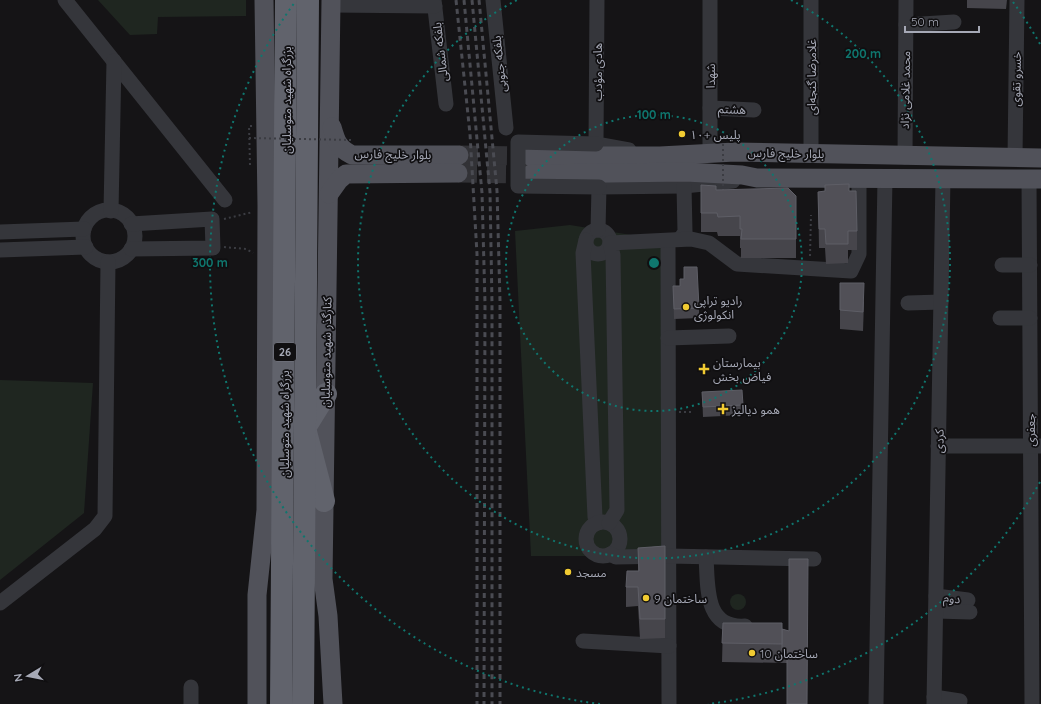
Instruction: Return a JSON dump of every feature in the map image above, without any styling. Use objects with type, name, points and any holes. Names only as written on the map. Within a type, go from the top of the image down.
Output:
[{"type":"highway","name":"بزرگراه شهید متوسلیان","points":[[273,699],[286,0]]},
{"type":"highway","name":"بزرگراه شهید متوسلیان","points":[[303,704],[308,0]]},
{"type":"highway","points":[[324,501],[305,428],[326,394]]},
{"type":"main road","points":[[264,0],[267,206],[266,510],[273,699]]},
{"type":"main road","name":"کنارگذر شهید متوسلیان","points":[[331,2],[323,579],[328,616],[333,704]]},
{"type":"main road","name":"بلوار خلیج فارس","points":[[329,114],[336,142],[343,151],[352,155],[458,164],[346,174],[339,180],[329,194]]},
{"type":"main road","name":"بلوار خلیج فارس","points":[[1035,179],[758,178],[742,175],[531,165],[660,156],[716,148],[905,157],[1041,158]]},
{"type":"main road","points":[[257,704],[257,595],[266,510]]},
{"type":"main road","points":[[323,579],[323,704]]},
{"type":"street","points":[[65,0],[225,200]]},
{"type":"street","name":"بلفکه جنوبی","points":[[493,0],[506,128]]},
{"type":"street","name":"هادی مؤدب","points":[[596,144],[597,0]]},
{"type":"street","name":"شهدا","points":[[710,0],[710,108],[716,148]]},
{"type":"street","name":"غلامرضا گنجه‌ای","points":[[811,0],[811,153]]},
{"type":"street","name":"محمد غلامی نژاد","points":[[905,157],[906,0]]},
{"type":"street","name":"خسرو تقوی","points":[[1015,158],[1017,0]]},
{"type":"street","points":[[331,2],[434,3]]},
{"type":"street","name":"بلفکه شمالی","points":[[434,3],[446,104]]},
{"type":"street","points":[[906,25],[954,22]]},
{"type":"street","points":[[111,210],[114,62]]},
{"type":"street","name":"هشتم","points":[[710,108],[754,110]]},
{"type":"street","points":[[660,156],[596,144],[518,142],[518,186],[684,186],[758,178]]},
{"type":"street","points":[[610,243],[674,240],[710,243],[737,264],[810,270],[851,271],[859,254],[859,178]]},
{"type":"street","points":[[876,704],[882,257],[885,178]]},
{"type":"street","name":"کردی","points":[[934,700],[943,178]]},
{"type":"street","name":"جعفری","points":[[1032,704],[1036,626],[1036,446],[1030,318],[1030,265],[1035,179]]},
{"type":"street","points":[[674,240],[685,232],[684,186]]},
{"type":"street","points":[[598,230],[599,187]]},
{"type":"street","points":[[111,210],[119,213],[131,224],[134,236],[131,249],[122,259],[108,262],[95,258],[86,247],[84,241],[84,229],[88,221],[94,215],[102,211],[111,210]]},
{"type":"street","points":[[131,224],[212,219],[213,248],[131,249]]},
{"type":"street","points":[[0,232],[84,229]]},
{"type":"street","points":[[598,230],[591,232],[586,240],[583,252],[595,517],[603,523],[618,530],[620,535],[619,546],[610,554],[600,556],[595,554],[588,546],[587,535],[589,530],[603,523],[617,510],[613,263],[610,243],[606,233],[598,230]]},
{"type":"street","points":[[586,240],[589,250],[596,254],[607,251],[610,243]]},
{"type":"street","points":[[669,704],[668,338],[674,240]]},
{"type":"street","points":[[0,250],[86,247]]},
{"type":"street","points":[[859,254],[882,257]]},
{"type":"street","points":[[0,603],[95,529],[105,516],[108,262]]},
{"type":"street","points":[[1002,265],[1030,265]]},
{"type":"street","points":[[908,304],[941,302]]},
{"type":"street","points":[[1000,318],[1030,318]]},
{"type":"street","points":[[668,338],[729,336]]},
{"type":"street","points":[[938,446],[1036,446]]},
{"type":"street","points":[[610,554],[616,557],[669,556],[814,559]]},
{"type":"street","points":[[706,557],[708,602],[720,620],[734,627],[757,625]]},
{"type":"street","name":"دوم","points":[[936,596],[969,606],[936,611]]},
{"type":"street","points":[[584,641],[669,646]]},
{"type":"street","points":[[191,687],[191,704]]},
{"type":"street","points":[[934,700],[960,701]]},
{"type":"path","points":[[249,126],[250,165]]},
{"type":"path","points":[[249,138],[351,140]]},
{"type":"path","points":[[716,148],[723,195]]},
{"type":"path","points":[[212,219],[242,216],[267,206]]},
{"type":"path","points":[[810,270],[811,215]]},
{"type":"path","points":[[213,248],[229,247],[246,250],[267,261]]},
{"type":"shaded area","points":[[98,0],[246,0],[246,16],[158,17],[157,34],[130,35]]},
{"type":"shaded area","points":[[570,225],[668,241],[669,556],[531,556],[515,231]]},
{"type":"shaded area","points":[[0,380],[93,383],[84,513],[0,580]]},
{"type":"shaded area","points":[[735,594],[741,594],[746,599],[744,608],[741,610],[735,610],[730,605],[730,599]]},
{"type":"building","points":[[849,184],[849,191],[856,191],[857,231],[848,231],[848,244],[826,244],[825,229],[819,229],[818,192],[825,191],[825,185]]},
{"type":"building","points":[[701,185],[716,186],[716,190],[788,188],[796,196],[796,239],[741,239],[742,229],[740,229],[740,216],[718,217],[717,213],[701,213]]},
{"type":"building","name":"رادیو تراپی انکولوژی","points":[[684,267],[697,267],[699,308],[674,309],[673,286],[680,286],[680,279],[684,279]]},
{"type":"building","points":[[840,283],[864,283],[863,312],[840,310]]},
{"type":"building","points":[[742,390],[743,405],[703,407],[702,392]]},
{"type":"building","name":"ساختمان 9","points":[[665,546],[665,619],[640,619],[638,587],[626,587],[627,571],[639,571],[638,548]]},
{"type":"building","points":[[789,559],[808,559],[807,704],[787,704],[787,650],[782,650],[782,629],[789,631]]},
{"type":"building","points":[[723,623],[782,623],[782,644],[722,643]]},
{"type":"tunnel","points":[[459,155],[530,156]]},
{"type":"tunnel","points":[[458,173],[531,174]]},
{"type":"railway","points":[[456,0],[470,134],[477,254],[477,704]]},
{"type":"railway","points":[[464,0],[482,193],[485,303],[484,704]]},
{"type":"railway","points":[[472,0],[490,192],[492,303],[492,704]]},
{"type":"railway","points":[[479,0],[497,191],[500,301],[500,704]]},
{"type":"place","name":"پلیس +۱۰","points":[[682,134]]},
{"type":"place","name":"رادیو تراپی انکولوژی","points":[[686,307]]},
{"type":"place","name":"بیمارستان فیاض بخش","points":[[704,369]]},
{"type":"place","name":"همو دیالیز","points":[[723,409]]},
{"type":"place","name":"مسجد","points":[[568,572]]},
{"type":"place","name":"ساختمان 9","points":[[646,598]]},
{"type":"place","name":"ساختمان 10","points":[[752,653]]}]
